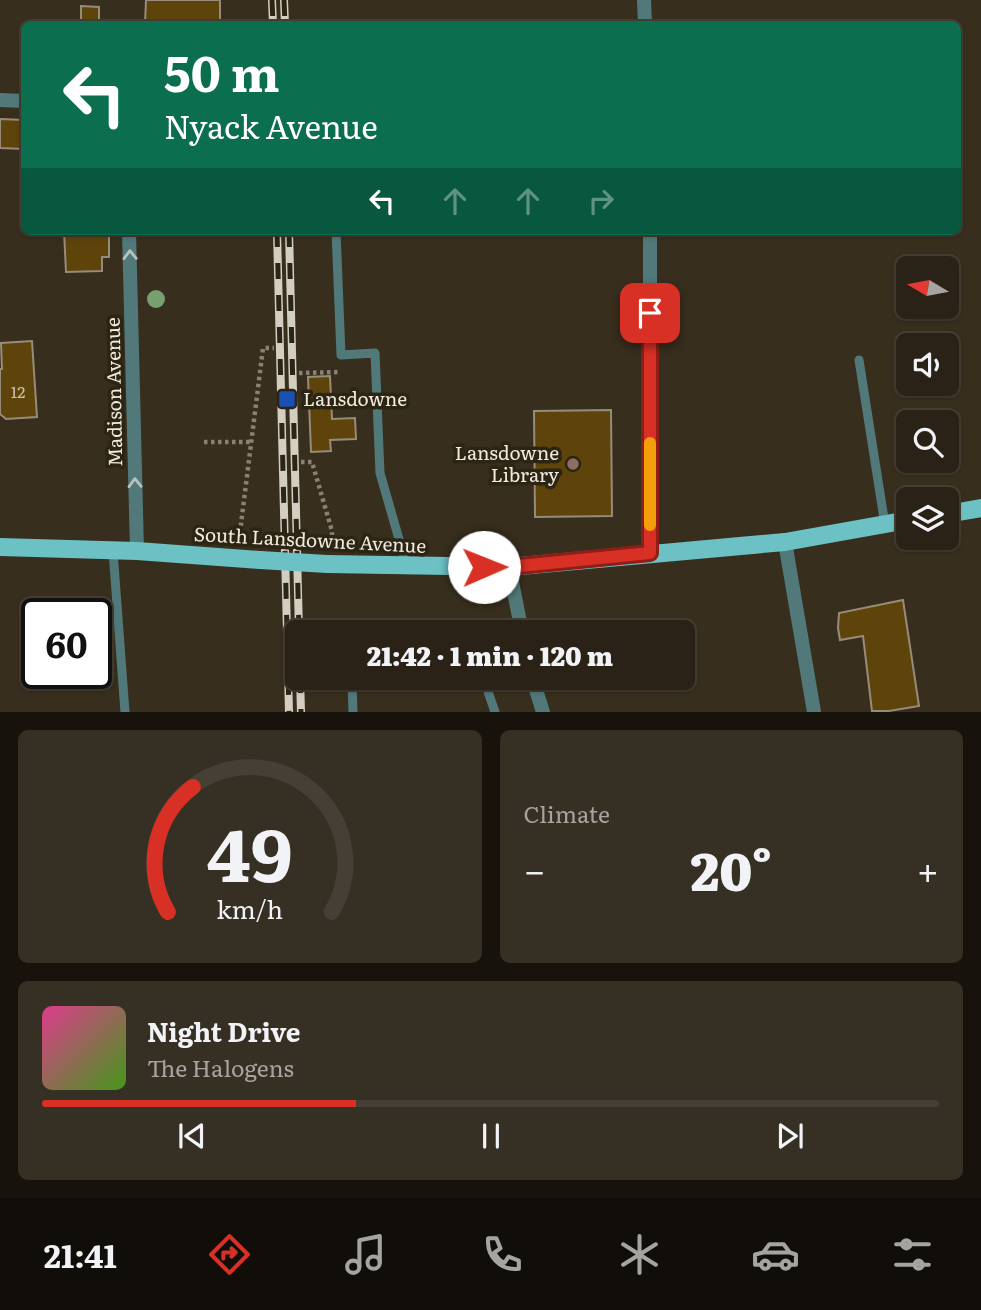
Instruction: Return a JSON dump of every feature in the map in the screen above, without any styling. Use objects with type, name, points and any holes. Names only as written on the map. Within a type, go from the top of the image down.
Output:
[{"type":"main road","points":[[959,512],[981,508]]},
{"type":"main road","name":"South Lansdowne Avenue","points":[[0,547],[137,551],[330,564],[509,567],[785,542],[896,522]]},
{"type":"street","points":[[644,0],[645,21]]},
{"type":"street","points":[[0,100],[21,101]]},
{"type":"street","name":"Madison Avenue","points":[[129,235],[137,551]]},
{"type":"street","points":[[650,235],[650,553]]},
{"type":"street","points":[[785,542],[814,712]]},
{"type":"street","points":[[509,567],[520,620]]},
{"type":"street","points":[[536,690],[543,712]]},
{"type":"lane","points":[[336,235],[341,355],[375,353],[380,472],[407,566]]},
{"type":"lane","points":[[859,360],[885,524]]},
{"type":"lane","points":[[113,551],[125,712]]},
{"type":"lane","points":[[352,690],[353,712]]},
{"type":"lane","points":[[487,690],[495,712]]},
{"type":"path","points":[[237,559],[263,348],[274,348]]},
{"type":"path","points":[[204,442],[251,442]]},
{"type":"path","points":[[301,462],[312,462],[332,531],[330,564]]},
{"type":"building","points":[[146,0],[220,0],[220,21],[145,21]]},
{"type":"building","points":[[81,6],[99,7],[99,21],[81,21]]},
{"type":"building","points":[[0,119],[21,120],[21,149],[0,148]]},
{"type":"building","points":[[64,235],[109,235],[109,257],[102,257],[102,271],[66,272]]},
{"type":"building","points":[[32,341],[37,417],[6,419],[0,414],[1,343]]},
{"type":"building","points":[[330,376],[332,419],[355,418],[356,439],[330,440],[331,451],[311,452],[308,377]]},
{"type":"building","name":"Lansdowne Library","points":[[611,410],[612,516],[535,517],[534,411]]},
{"type":"building","points":[[903,600],[919,706],[872,711],[863,636],[840,640],[839,613]]},
{"type":"railway","points":[[272,0],[273,21]]},
{"type":"railway","points":[[284,0],[285,21]]},
{"type":"railway","points":[[277,235],[289,712]]},
{"type":"railway","points":[[289,235],[299,620]]},
{"type":"railway","points":[[300,690],[301,712]]},
{"type":"slow traffic","points":[[650,443],[650,525]]},
{"type":"place","name":"Lansdowne","points":[[287,399]]},
{"type":"place","name":"Lansdowne Library","points":[[573,464]]},
{"type":"route","points":[[484,567],[509,567],[650,553],[650,313]]}]
